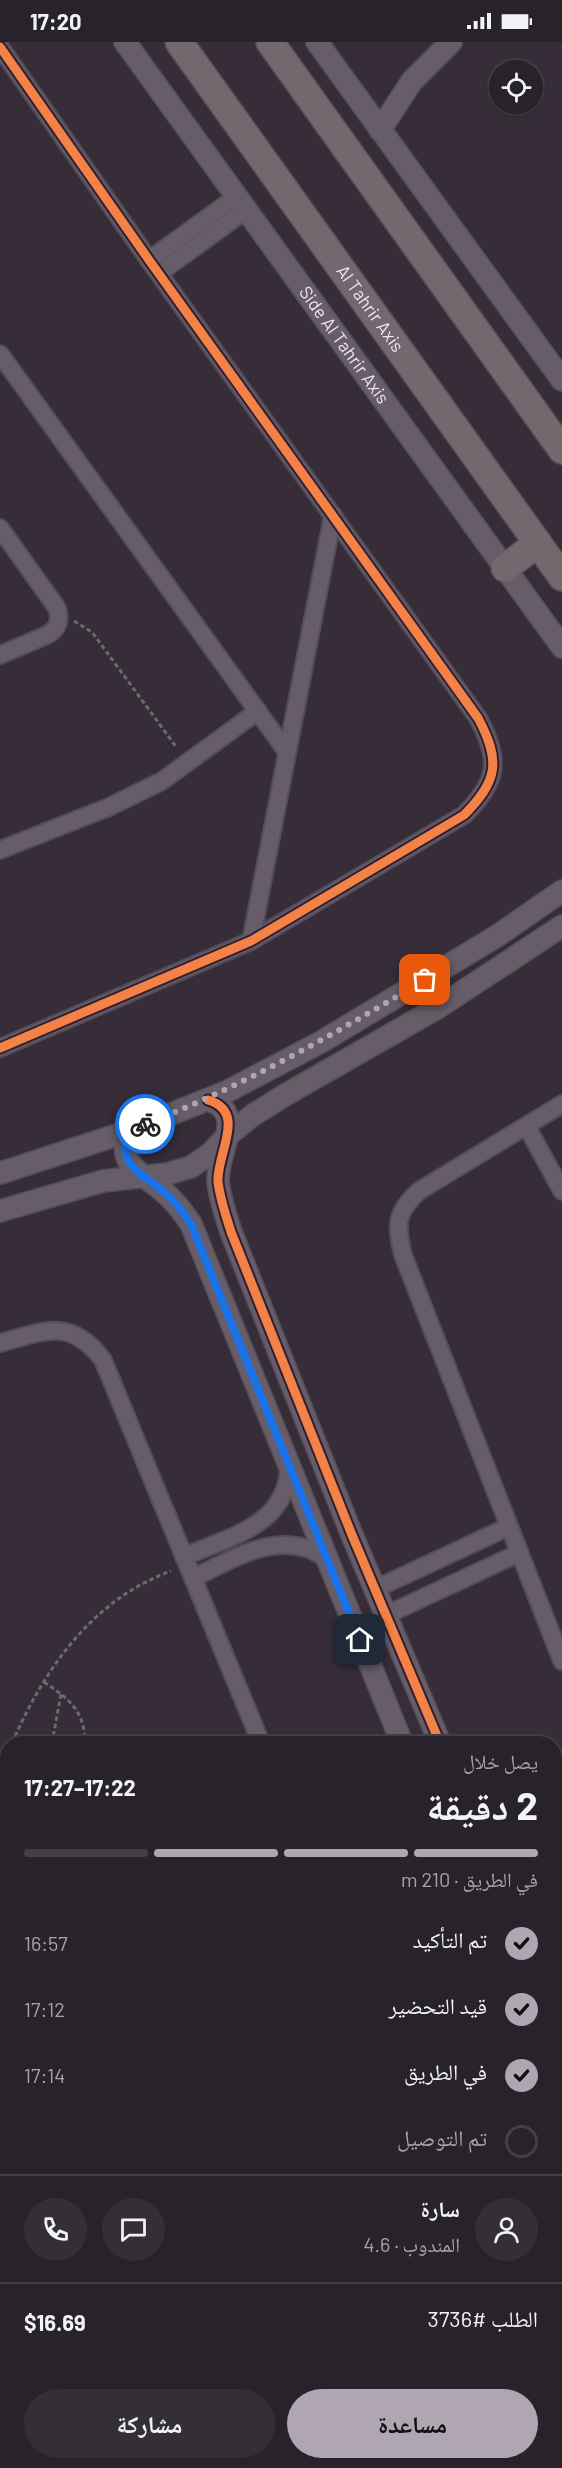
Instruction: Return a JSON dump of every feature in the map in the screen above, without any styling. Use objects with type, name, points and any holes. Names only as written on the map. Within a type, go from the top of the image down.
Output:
[{"type":"main road","name":"Al Tahrir Axis","points":[[179,42],[562,577]]},
{"type":"main road","points":[[270,42],[562,450]]},
{"type":"main road","points":[[505,568],[538,543]]},
{"type":"street","name":"Side Al Tahrir Axis","points":[[125,42],[562,646]]},
{"type":"street","points":[[317,42],[562,380]]},
{"type":"street","points":[[380,130],[412,81],[451,42]]},
{"type":"street","points":[[0,47],[154,267],[478,718],[491,742],[493,770],[484,796],[464,815],[251,941],[0,1048]]},
{"type":"street","points":[[154,267],[241,204]]},
{"type":"street","points":[[0,354],[287,752]]},
{"type":"street","points":[[251,941],[333,515]]},
{"type":"street","points":[[0,528],[59,614],[59,621],[52,632],[0,655]]},
{"type":"street","points":[[0,850],[134,796],[162,781],[258,711]]},
{"type":"street","points":[[0,1173],[129,1131],[208,1100],[321,1042],[497,936],[562,891]]},
{"type":"street","points":[[0,1211],[103,1181],[167,1174],[190,1167],[211,1153],[228,1135],[285,1095],[439,1007],[562,926]]},
{"type":"street","points":[[208,1100],[220,1105],[229,1117],[230,1126],[221,1156],[218,1180],[231,1232],[375,1589],[437,1736]]},
{"type":"street","points":[[562,1104],[419,1191],[403,1205],[397,1228],[403,1256],[562,1661]]},
{"type":"street","points":[[526,1127],[562,1191]]},
{"type":"street","points":[[129,1131],[125,1151],[128,1161],[134,1170],[180,1206],[191,1224],[399,1736]]},
{"type":"street","points":[[0,1343],[45,1331],[64,1329],[80,1336],[93,1346],[103,1360],[258,1736]]},
{"type":"street","points":[[188,1566],[269,1516],[285,1493],[289,1464]]},
{"type":"street","points":[[375,1589],[508,1527]]},
{"type":"street","points":[[188,1566],[280,1544],[305,1546],[326,1558]]},
{"type":"street","points":[[386,1615],[519,1553]]},
{"type":"path","points":[[59,614],[92,632],[188,763]]},
{"type":"path","points":[[16,1736],[44,1682],[70,1643],[94,1617],[123,1595],[154,1577],[188,1566]]},
{"type":"path","points":[[44,1682],[78,1709],[83,1720],[84,1736]]},
{"type":"path","points":[[53,1736],[61,1694]]},
{"type":"cycle path","points":[[0,47],[149,260],[478,718],[493,759],[492,770],[484,792],[464,815],[251,941],[0,1048]]},
{"type":"cycle path","points":[[208,1100],[220,1106],[226,1114],[228,1124],[218,1182],[231,1232],[352,1535],[437,1736]]},
{"type":"way so far","points":[[145,1124],[226,1092],[321,1042],[425,980]]},
{"type":"route","points":[[145,1124],[129,1131],[125,1141],[128,1161],[134,1170],[163,1190],[180,1206],[191,1224],[360,1640]]}]
